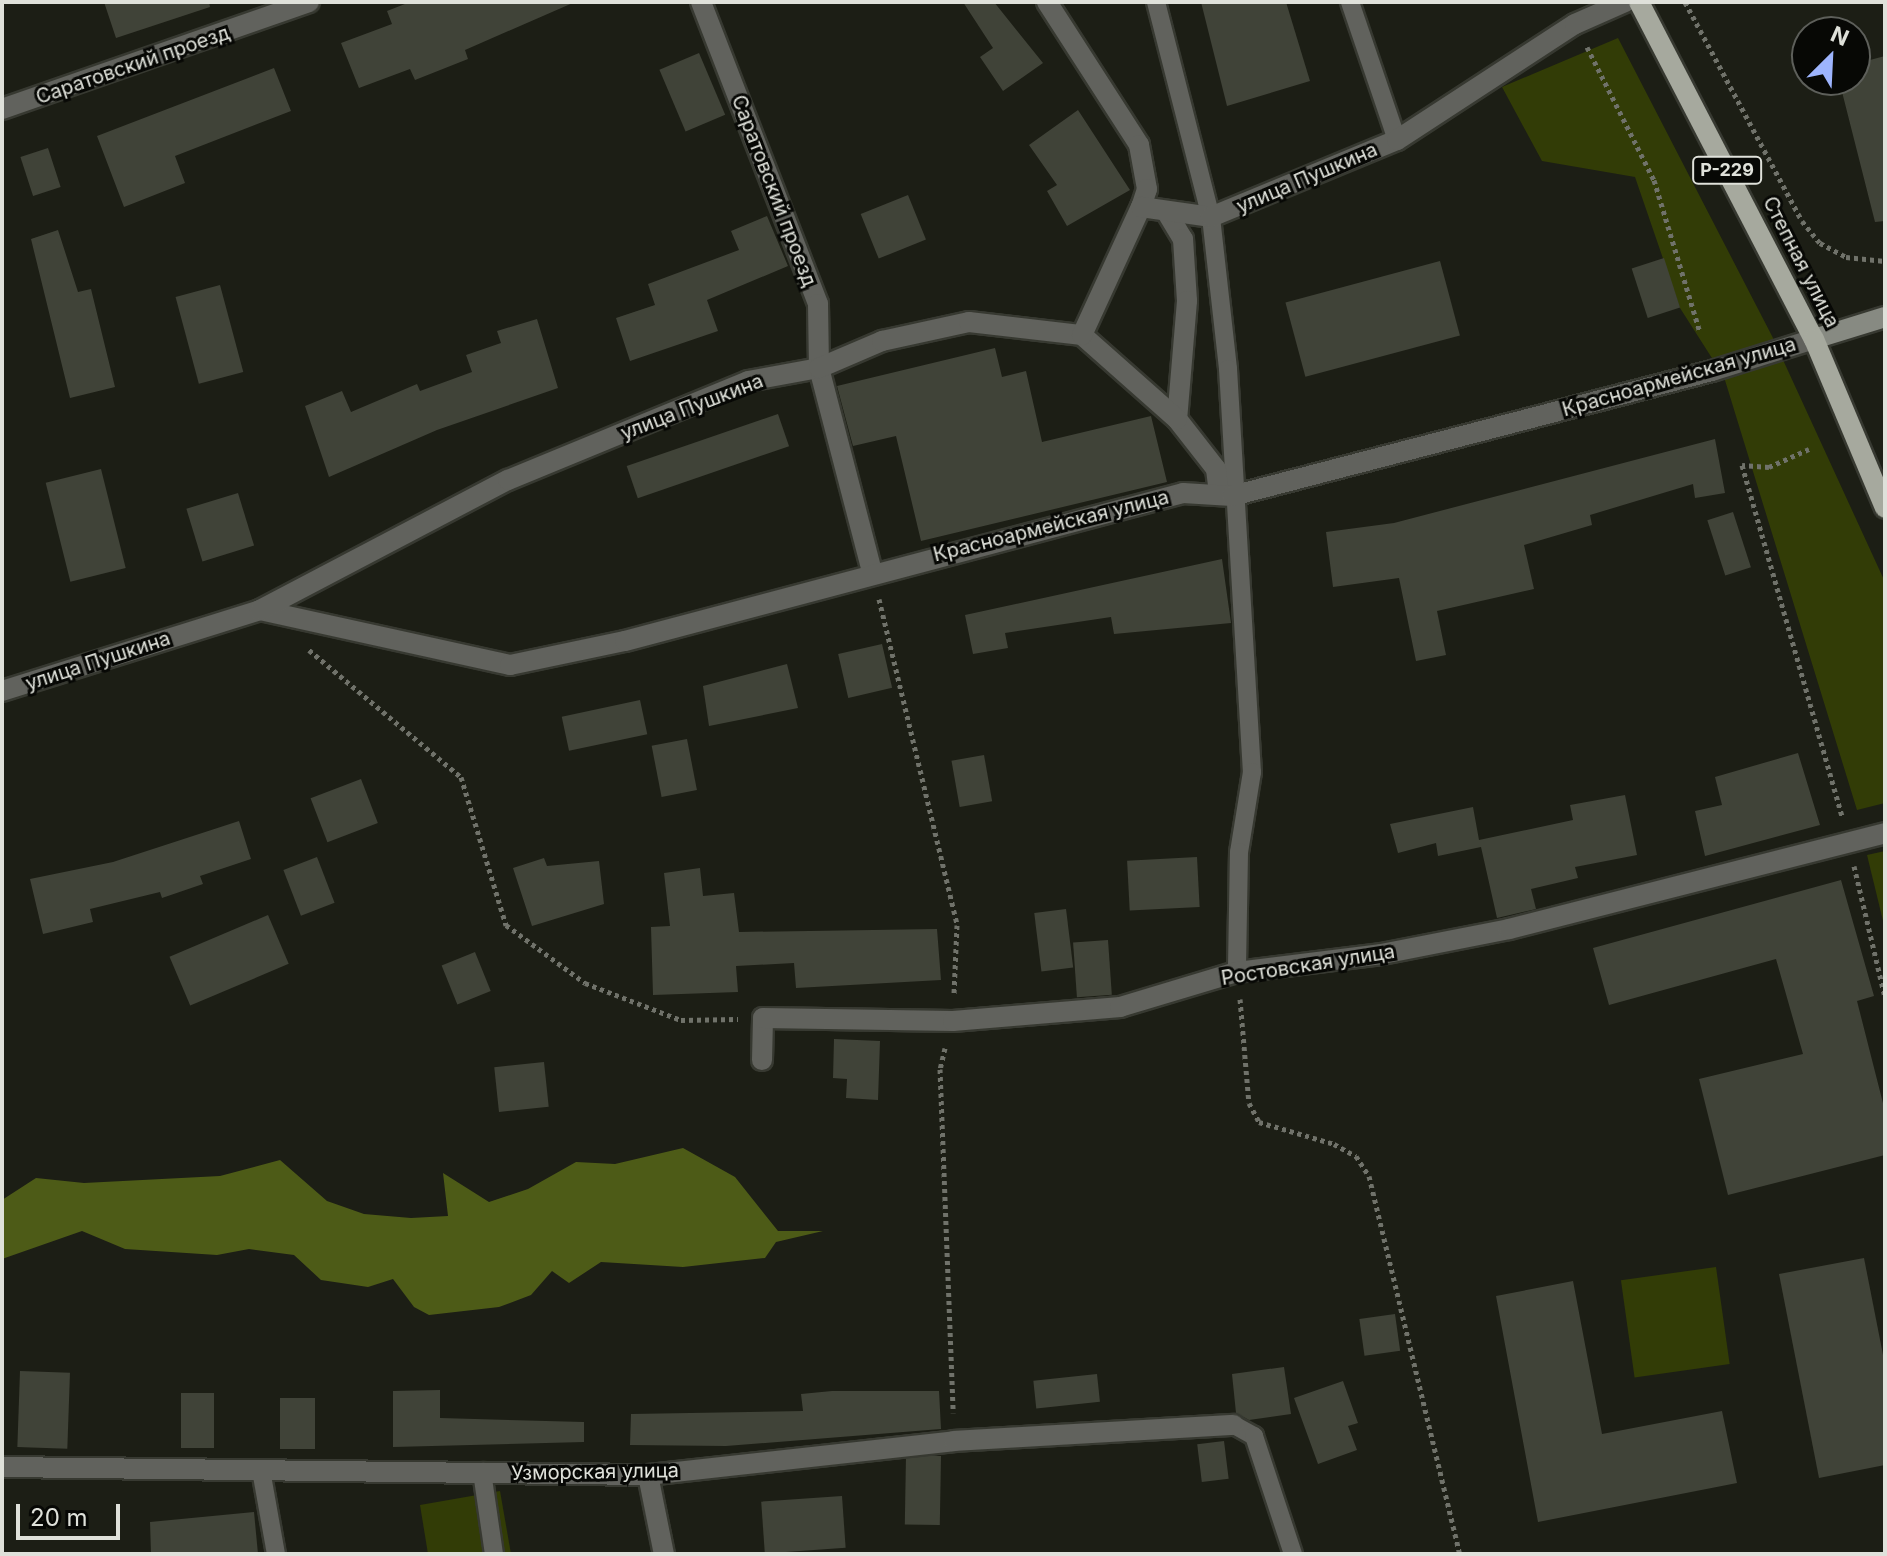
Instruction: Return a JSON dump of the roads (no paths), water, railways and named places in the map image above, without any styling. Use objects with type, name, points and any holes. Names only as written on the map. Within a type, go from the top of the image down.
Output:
[{"type":"main road","name":"Степная улица","points":[[1639,2],[1814,339],[1885,508]]},
{"type":"street","name":"Саратовский проезд","points":[[2,109],[309,2]]},
{"type":"street","name":"Саратовский проезд","points":[[701,2],[818,304],[819,368],[872,571]]},
{"type":"street","points":[[1047,2],[1139,145],[1147,189],[1082,335],[1177,419],[1216,469],[1226,495]]},
{"type":"street","name":"улица Пушкина","points":[[1141,207],[1211,217],[1397,140],[1575,24],[1625,2]]},
{"type":"street","points":[[1166,211],[1183,239],[1187,301],[1177,419]]},
{"type":"street","name":"Красноармейская улица","points":[[260,610],[510,665],[625,641],[872,571],[1183,493],[1226,495],[1712,371],[1885,317]]},
{"type":"street","name":"улица Пушкина","points":[[2,691],[260,610],[508,480],[748,381],[819,368],[882,341],[969,322],[1082,335]]},
{"type":"street","name":"Ростовская улица","points":[[762,1060],[763,1018],[953,1021],[1120,1007],[1237,972],[1382,954],[1509,929],[1885,833]]},
{"type":"street","name":"Узморская улица","points":[[2,1467],[648,1475],[954,1441],[1234,1425]]},
{"type":"street","points":[[648,1475],[664,1554]]},
{"type":"lane","points":[[1156,2],[1211,217],[1228,369],[1226,495],[1252,772],[1239,852],[1237,972]]},
{"type":"lane","points":[[1350,2],[1397,140]]},
{"type":"lane","points":[[1234,1425],[1254,1436],[1293,1554]]},
{"type":"lane","points":[[261,1470],[276,1554]]},
{"type":"lane","points":[[482,1472],[494,1554]]}]
